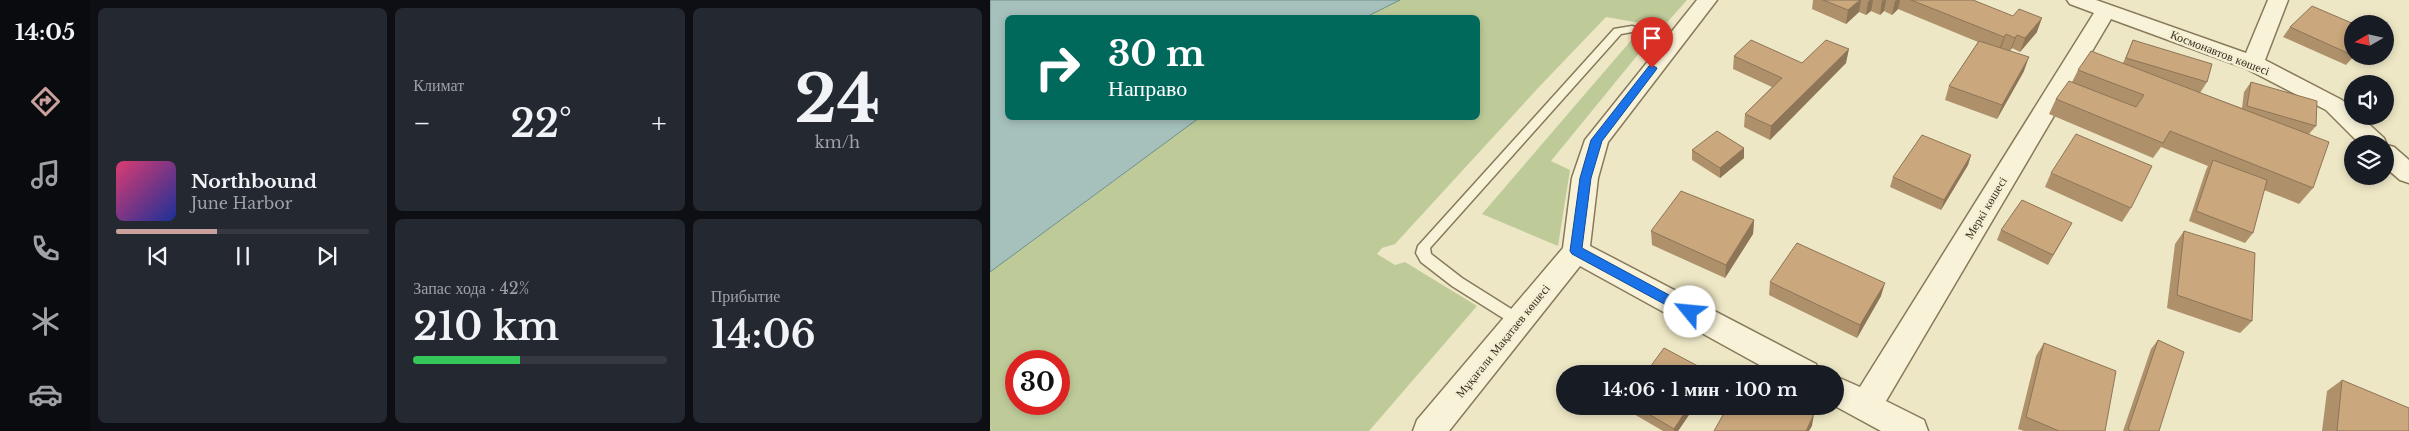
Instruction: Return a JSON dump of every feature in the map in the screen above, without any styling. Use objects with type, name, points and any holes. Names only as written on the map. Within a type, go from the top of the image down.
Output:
[{"type":"street","points":[[1707,0],[1597,140],[1586,173],[1576,251],[1788,365]]},
{"type":"street","name":"Космонавтов көшесі","points":[[2077,0],[2253,63],[2334,105],[2366,135]]},
{"type":"street","points":[[2253,63],[2278,0]]},
{"type":"street","name":"Меркі көшесі","points":[[1866,406],[2106,10]]},
{"type":"street","points":[[2394,161],[2409,174]]},
{"type":"street","name":"Мұқағали Мақатаев көшесі","points":[[1429,431],[1576,251]]},
{"type":"street","points":[[1844,395],[1912,431]]},
{"type":"lane","points":[[1519,321],[1457,282],[1426,258],[1423,253],[1424,246],[1618,32],[1632,29],[1675,40]]},
{"type":"green space","points":[[1400,0],[1687,0],[1663,27],[1606,17],[1395,244],[1382,248],[1377,254],[1395,265],[1405,262],[1477,306],[1369,431],[990,431],[990,272],[1196,120],[1480,120],[1480,15],[1368,15]]},
{"type":"green space","points":[[1634,37],[1649,41],[1551,161],[1570,170],[1558,246],[1482,214]]},
{"type":"water","points":[[990,0],[1400,0],[1370,15],[1005,15],[1005,120],[1196,120],[990,272]]},
{"type":"building","points":[[1823,0],[1860,0],[1848,10]]},
{"type":"building","points":[[1911,0],[1973,0],[2013,16],[2019,9],[2042,18],[2025,38],[2017,35],[2015,38],[2006,34],[2004,37]]},
{"type":"building","points":[[2312,6],[2344,20],[2344,51],[2290,27]]},
{"type":"building","points":[[1751,40],[1802,63],[1826,40],[1849,49],[1771,126],[1745,114],[1782,78],[1734,56]]},
{"type":"building","points":[[2133,40],[2212,64],[2207,82],[2126,58]]},
{"type":"building","points":[[1979,41],[2029,57],[2002,105],[1949,86]]},
{"type":"building","points":[[2091,51],[2329,142],[2313,188],[2170,131],[2163,143],[2056,99],[2069,81],[2136,107],[2144,95],[2078,70]]},
{"type":"building","points":[[2251,82],[2317,101],[2316,126],[2247,106]]},
{"type":"building","points":[[1717,131],[1744,148],[1720,168],[1692,150]]},
{"type":"building","points":[[2076,134],[2152,166],[2131,208],[2051,173]]},
{"type":"building","points":[[1922,135],[1971,155],[1944,200],[1893,177]]},
{"type":"building","points":[[2213,160],[2267,180],[2253,233],[2196,211]]},
{"type":"building","points":[[1681,191],[1754,220],[1726,265],[1651,231]]},
{"type":"building","points":[[2022,200],[2072,223],[2053,255],[2001,230]]},
{"type":"building","points":[[2184,231],[2255,253],[2252,321],[2177,295]]},
{"type":"building","points":[[1797,243],[1885,283],[1860,325],[1770,282]]},
{"type":"building","points":[[2158,340],[2184,352],[2159,431],[2131,431],[2128,429]]},
{"type":"building","points":[[2044,343],[2116,371],[2105,431],[2059,431],[2026,417]]},
{"type":"building","points":[[1664,348],[1696,365],[1652,365]]},
{"type":"building","points":[[2342,380],[2409,408],[2409,431],[2337,431]]},
{"type":"building","points":[[1650,415],[1683,415],[1674,429]]},
{"type":"building","points":[[1723,415],[1814,415],[1806,431],[1714,431]]},
{"type":"route","points":[[1652,68],[1597,140],[1590,158],[1586,178],[1576,251],[1690,312]]}]
